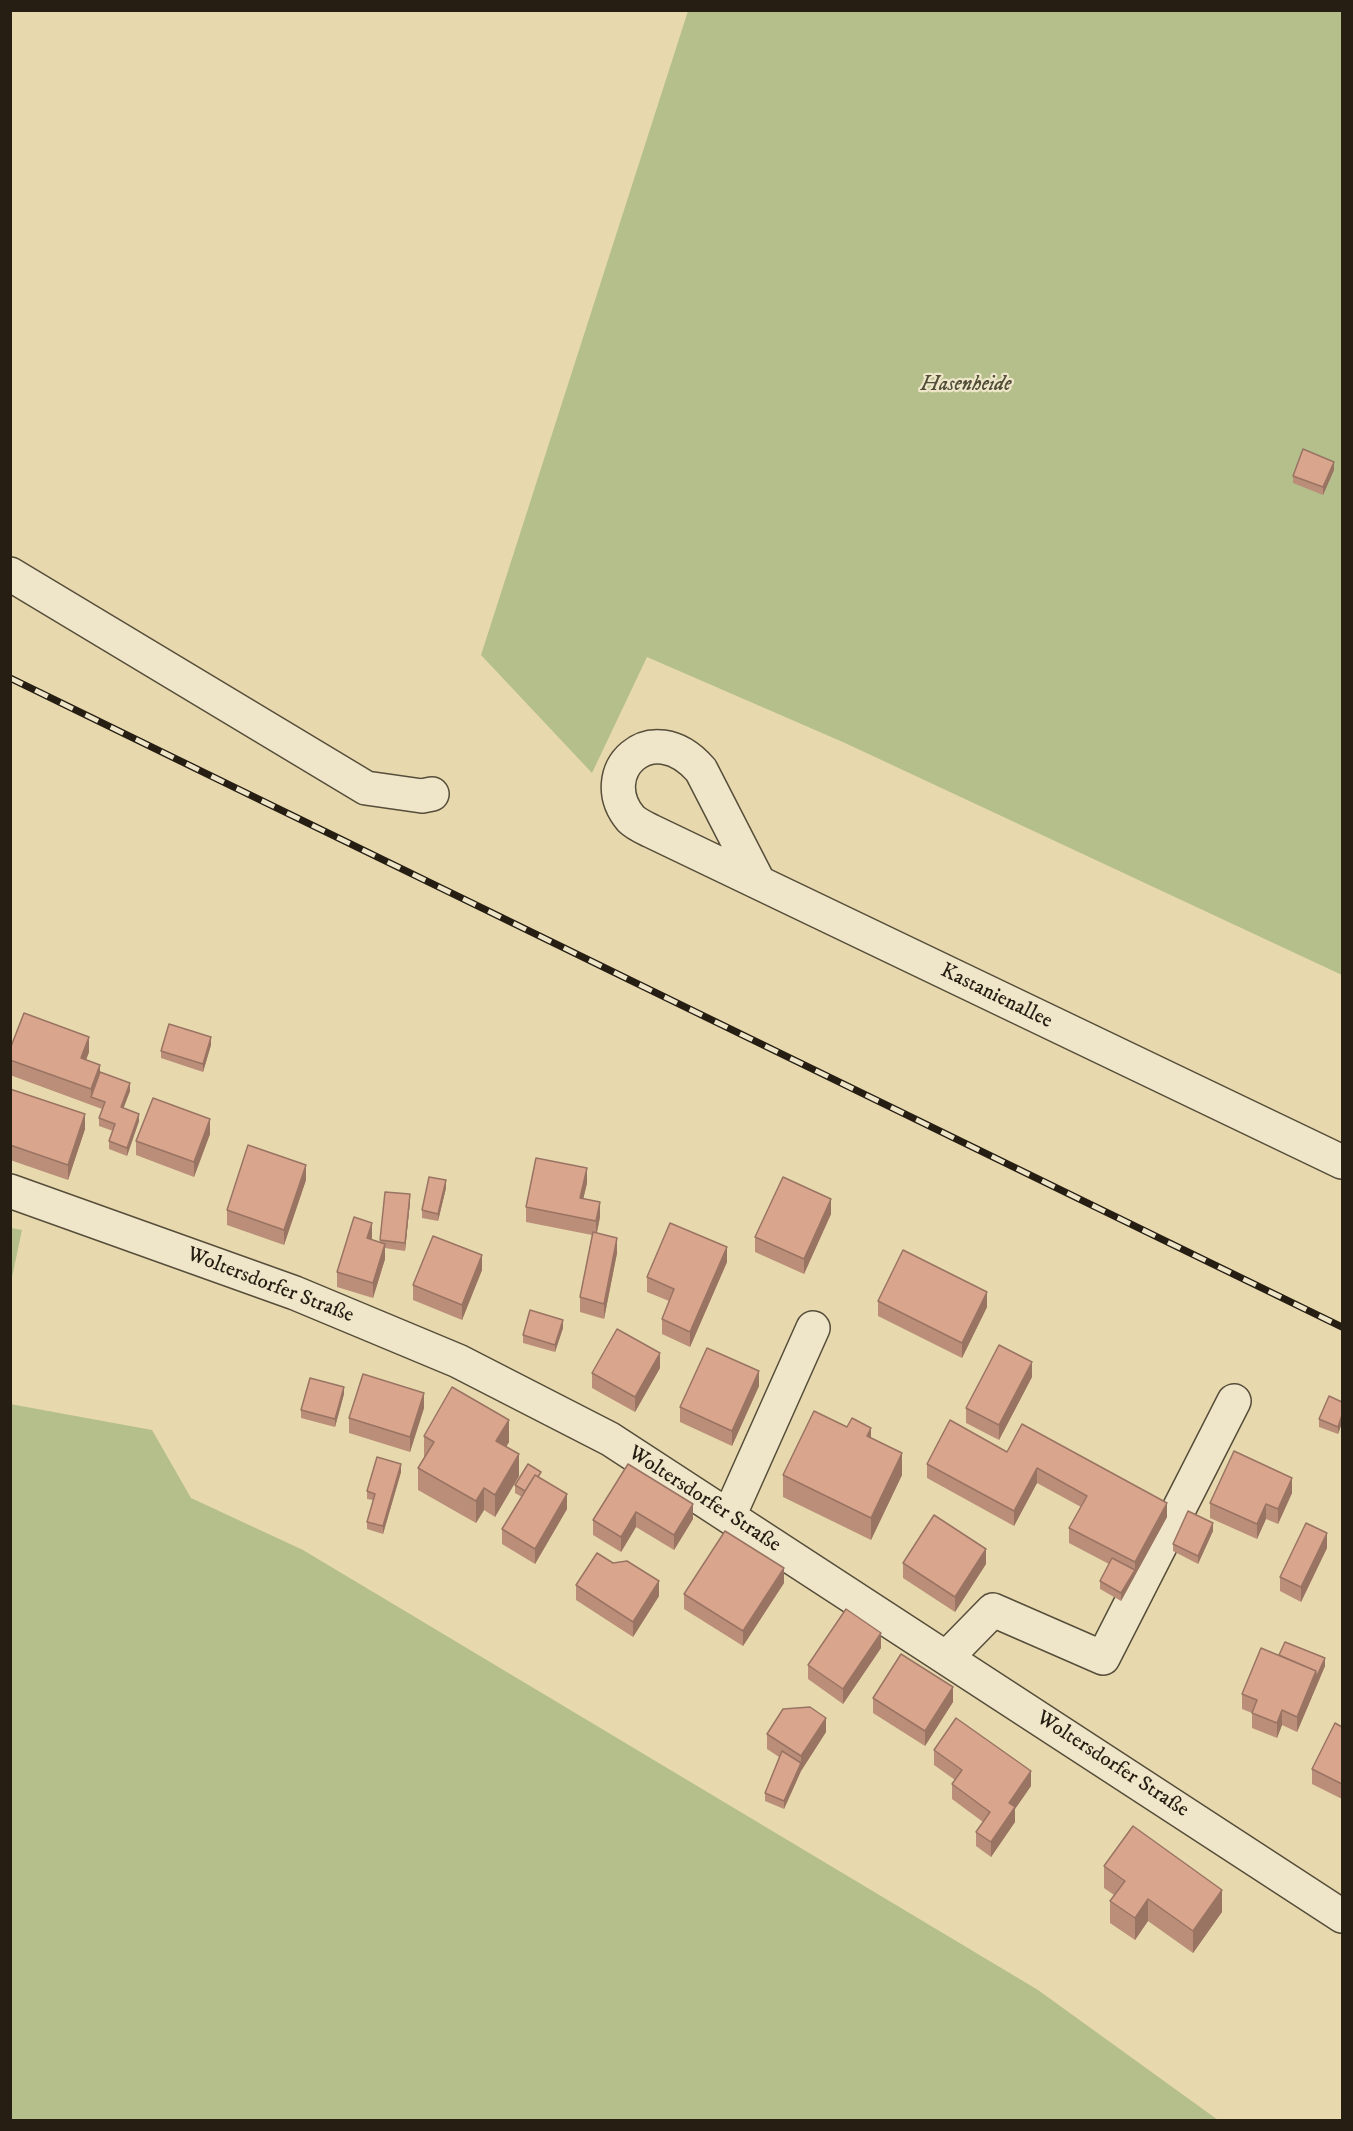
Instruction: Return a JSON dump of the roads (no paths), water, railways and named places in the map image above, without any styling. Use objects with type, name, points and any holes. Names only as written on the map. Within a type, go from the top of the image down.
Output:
[{"type":"street","points":[[10,574],[366,788],[422,796],[432,794]]},
{"type":"street","name":"Kastanienallee","points":[[758,881],[701,770],[688,755],[674,747],[655,746],[637,752],[624,764],[619,783],[621,801],[632,820],[651,831],[1342,1162]]},
{"type":"street","name":"Woltersdorfer Straße","points":[[10,1191],[295,1293],[458,1361],[610,1439],[1342,1916]]},
{"type":"street","points":[[729,1516],[813,1328]]},
{"type":"street","points":[[947,1657],[993,1610],[1102,1658],[1234,1401]]},
{"type":"railway","points":[[10,678],[1342,1327]]},
{"type":"park label","name":"Hasenheide","points":[[966,386]]}]
